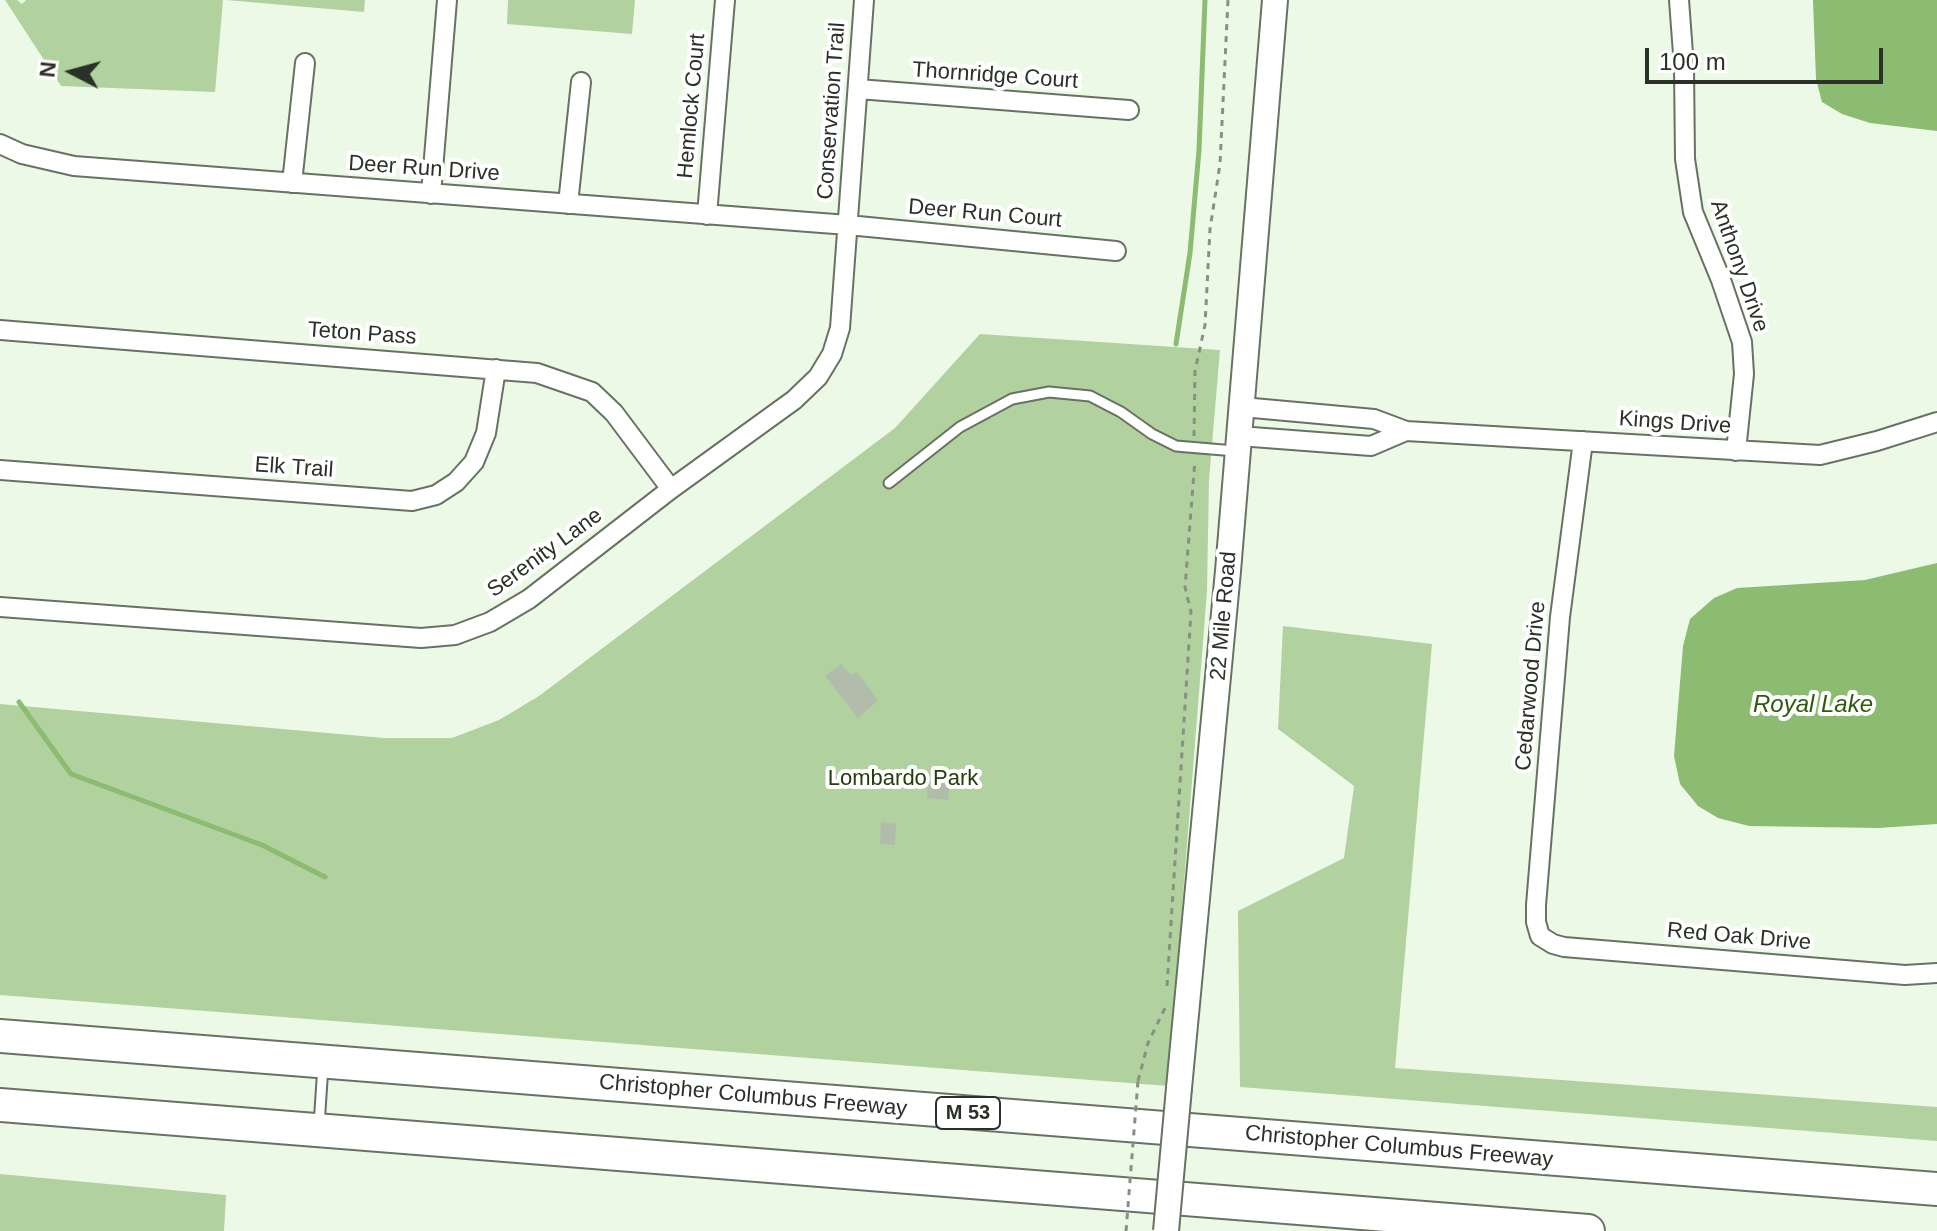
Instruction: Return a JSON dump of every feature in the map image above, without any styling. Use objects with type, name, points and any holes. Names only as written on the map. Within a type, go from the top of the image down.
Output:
[{"type":"highway","name":"Christopher Columbus Freeway","points":[[0,1036],[1937,1189]]},
{"type":"highway","points":[[0,1105],[1588,1231]]},
{"type":"street","points":[[431,194],[447,0]]},
{"type":"street","name":"Hemlock Court","points":[[707,215],[725,0]]},
{"type":"street","name":"Conservation Trail","points":[[848,225],[864,0]]},
{"type":"street","name":"22 Mile Road","points":[[1166,1231],[1242,407],[1275,0]]},
{"type":"street","name":"Anthony Drive","points":[[1679,0],[1684,67],[1685,159],[1693,212],[1742,342],[1744,374],[1736,451]]},
{"type":"street","points":[[292,183],[305,63]]},
{"type":"street","points":[[568,204],[581,82]]},
{"type":"street","name":"Thornridge Court","points":[[858,89],[1129,110]]},
{"type":"street","name":"Deer Run Drive","points":[[0,144],[22,154],[74,166],[848,225]]},
{"type":"street","name":"Deer Run Court","points":[[848,225],[1116,251]]},
{"type":"street","name":"Serenity Lane","points":[[0,607],[421,638],[455,635],[490,622],[529,599],[671,489],[794,400],[818,377],[832,354],[840,328],[848,225]]},
{"type":"street","name":"Teton Pass","points":[[0,330],[537,373],[592,392],[614,413],[671,489]]},
{"type":"street","name":"Elk Trail","points":[[0,470],[412,501],[436,495],[456,482],[474,462],[486,433],[496,369]]},
{"type":"street","name":"Kings Drive","points":[[1242,407],[1374,419],[1406,431],[1820,455],[1865,445],[1937,422]]},
{"type":"street","name":"Kings Drive","points":[[1238,443],[1371,446],[1406,431]]},
{"type":"street","name":"Cedarwood Drive","points":[[1540,936],[1536,905],[1559,633],[1583,441]]},
{"type":"street","name":"Red Oak Drive","points":[[1540,936],[1564,947],[1905,975],[1937,973]]},
{"type":"lane","points":[[889,483],[960,427],[1012,399],[1049,392],[1090,396],[1176,446],[1238,443]]},
{"type":"lane","points":[[319,1130],[324,1062]]},
{"type":"path","points":[[1167,991],[1191,612],[1185,587],[1195,447],[1195,371],[1205,325],[1210,229],[1220,164],[1228,0]]},
{"type":"path","points":[[1126,1231],[1138,1081],[1148,1043],[1166,1007]]},
{"type":"green space","points":[[5,0],[17,0],[22,4],[26,0],[223,0],[215,92],[61,86]]},
{"type":"green space","points":[[226,0],[365,0],[364,12]]},
{"type":"green space","points":[[508,0],[635,0],[632,34],[507,24]]},
{"type":"green space","name":"Lombardo Park","points":[[980,334],[1220,350],[1209,480],[1207,591],[1168,1086],[0,995],[0,704],[384,738],[452,738],[499,720],[539,696],[895,428]]},
{"type":"green space","points":[[1283,626],[1432,644],[1395,1068],[1937,1107],[1937,1141],[1240,1087],[1238,911],[1344,858],[1354,786],[1278,729]]},
{"type":"green space","points":[[0,1174],[226,1195],[224,1231],[0,1231]]},
{"type":"water","points":[[1813,0],[1937,0],[1937,131],[1870,123],[1842,114],[1822,102],[1816,79]]},
{"type":"water","name":"Royal Lake","points":[[1937,563],[1937,824],[1879,828],[1749,826],[1718,818],[1698,806],[1680,784],[1674,756],[1683,646],[1690,619],[1714,598],[1737,588],[1865,580]]},
{"type":"building","points":[[841,664],[851,675],[857,672],[878,700],[858,718],[825,676]]},
{"type":"building","points":[[928,782],[950,784],[948,800],[927,798]]},
{"type":"building","points":[[881,822],[896,824],[895,845],[880,844]]},
{"type":"waterway","points":[[1176,344],[1190,253],[1199,150],[1205,0]]},
{"type":"waterway","points":[[19,702],[71,774],[262,845],[325,877]]}]
